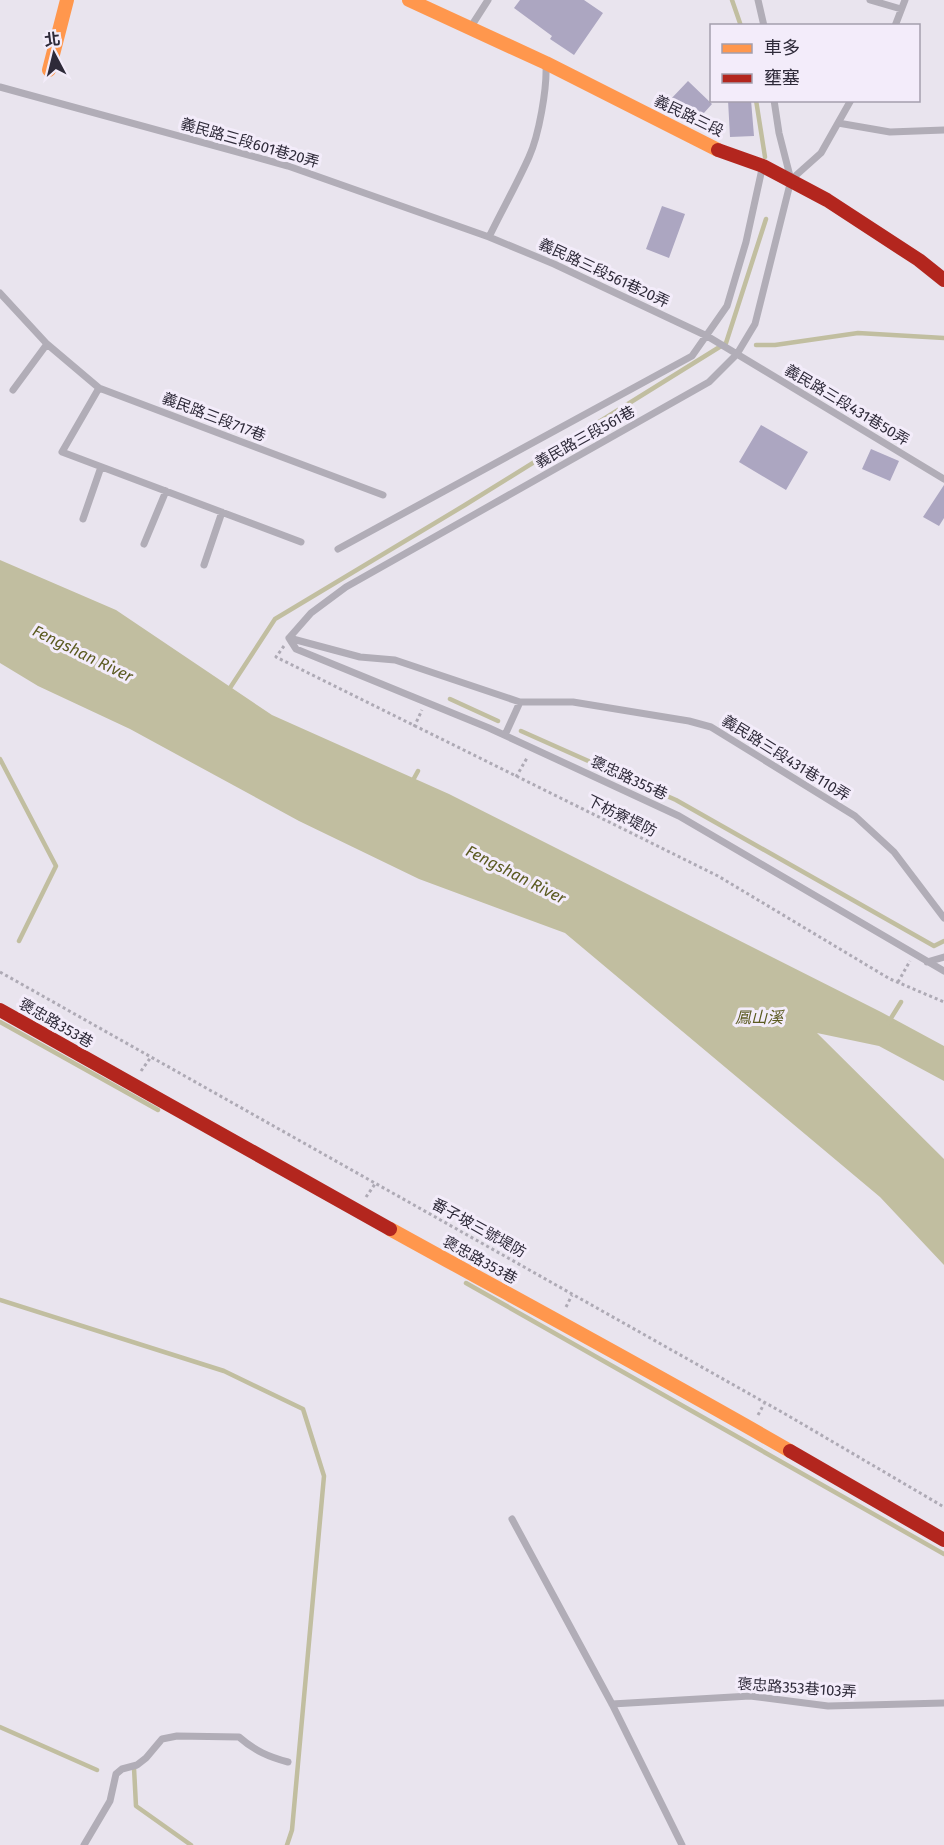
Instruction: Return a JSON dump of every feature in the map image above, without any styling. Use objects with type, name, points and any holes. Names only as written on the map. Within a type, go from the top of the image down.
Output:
[{"type":"street","points":[[50,70],[67,0]]},
{"type":"street","name":"義民路三段","points":[[409,0],[546,63],[706,145],[763,166],[791,180],[827,200],[910,254],[944,280]]},
{"type":"street","name":"褒忠路353巷","points":[[0,1010],[336,1200],[662,1377],[944,1540]]},
{"type":"lane","points":[[470,27],[488,0]]},
{"type":"lane","points":[[758,0],[764,24]]},
{"type":"lane","points":[[870,0],[901,9]]},
{"type":"lane","points":[[896,24],[905,0]]},
{"type":"lane","points":[[489,237],[530,155],[543,104],[547,80],[546,63]]},
{"type":"lane","name":"義民路三段601巷20弄","points":[[0,87],[288,166],[489,237]]},
{"type":"lane","points":[[774,102],[778,133],[791,180],[821,153],[850,102]]},
{"type":"lane","points":[[838,123],[890,132],[944,130]]},
{"type":"lane","name":"義民路三段561巷","points":[[338,549],[692,356],[727,306],[746,242],[763,166]]},
{"type":"lane","name":"義民路三段561巷","points":[[289,638],[311,613],[345,587],[709,382],[737,354],[754,324],[791,180]]},
{"type":"lane","name":"義民路三段561巷20弄","points":[[489,237],[554,264],[707,336],[737,354]]},
{"type":"lane","name":"義民路三段717巷","points":[[1,296],[47,344],[99,388],[383,495]]},
{"type":"lane","points":[[13,390],[47,344]]},
{"type":"lane","name":"義民路三段431巷50弄","points":[[737,354],[944,478]]},
{"type":"lane","points":[[99,388],[62,452],[301,542]]},
{"type":"lane","points":[[83,519],[101,467]]},
{"type":"lane","points":[[144,544],[165,491]]},
{"type":"lane","points":[[204,565],[222,512]]},
{"type":"lane","name":"褒忠路355巷","points":[[289,638],[296,649],[505,735],[679,816],[944,971]]},
{"type":"lane","name":"義民路三段431巷110弄","points":[[289,638],[360,657],[395,660],[520,702],[573,702],[689,721],[711,727],[855,816],[894,852],[944,918]]},
{"type":"lane","points":[[505,735],[520,702]]},
{"type":"lane","points":[[927,962],[944,957]]},
{"type":"lane","points":[[512,1519],[612,1704],[682,1845]]},
{"type":"lane","name":"褒忠路353巷103弄","points":[[612,1704],[750,1695],[828,1706],[944,1703]]},
{"type":"lane","points":[[84,1845],[110,1801],[116,1774],[122,1769],[137,1765],[162,1739],[177,1736],[239,1737],[259,1752],[288,1762]]},
{"type":"path","name":"下枋寮堤防","points":[[289,638],[276,657],[718,876],[898,982],[944,1002]]},
{"type":"path","points":[[414,727],[426,702]]},
{"type":"path","points":[[516,777],[533,748]]},
{"type":"path","points":[[898,982],[914,954]]},
{"type":"path","name":"番子坡三號堤防","points":[[0,972],[787,1415],[944,1507]]},
{"type":"water","name":"鳳山溪","points":[[0,560],[116,610],[272,715],[449,794],[944,1046],[944,1081],[879,1046],[817,1033],[944,1159],[944,1265],[880,1197],[565,933],[419,879],[299,821],[130,729],[38,686],[0,663]]},
{"type":"building","points":[[520,0],[584,0],[603,13],[574,55],[550,39],[552,36],[514,8]]},
{"type":"building","points":[[688,81],[712,104],[694,124],[669,101]]},
{"type":"building","points":[[728,102],[751,102],[754,136],[730,137]]},
{"type":"building","points":[[662,206],[685,214],[669,258],[646,249]]},
{"type":"building","points":[[761,425],[808,452],[786,490],[739,462]]},
{"type":"building","points":[[871,449],[899,461],[890,481],[862,469]]},
{"type":"building","points":[[944,485],[944,518],[939,526],[923,517]]},
{"type":"waterway","points":[[732,0],[740,24]]},
{"type":"waterway","points":[[756,102],[765,157]]},
{"type":"waterway","points":[[228,691],[275,619],[465,505],[726,343],[766,219]]},
{"type":"waterway","points":[[756,345],[775,345],[858,333],[944,338]]},
{"type":"waterway","points":[[450,699],[498,721]]},
{"type":"waterway","points":[[521,731],[676,800],[934,946],[944,941]]},
{"type":"waterway","points":[[0,759],[56,866],[19,941]]},
{"type":"waterway","points":[[412,782],[418,771]]},
{"type":"waterway","points":[[888,1023],[901,1002]]},
{"type":"waterway","points":[[0,1022],[158,1110]]},
{"type":"waterway","points":[[466,1283],[944,1554]]},
{"type":"waterway","points":[[0,1300],[224,1371],[303,1409],[324,1476],[292,1830],[287,1845]]},
{"type":"waterway","points":[[0,1727],[97,1770]]},
{"type":"waterway","points":[[134,1768],[136,1806],[191,1845]]},
{"type":"traffic: slow","points":[[49,70],[67,0]]},
{"type":"traffic: slow","points":[[409,0],[546,63],[718,150]]},
{"type":"traffic: slow","points":[[390,1229],[790,1451]]},
{"type":"traffic: jam","points":[[718,150],[763,166],[827,200],[919,260],[944,280]]},
{"type":"traffic: jam","points":[[0,1010],[390,1229]]},
{"type":"traffic: jam","points":[[790,1451],[944,1540]]},
{"type":"water label","name":"Fengshan River","points":[[83,653]]},
{"type":"water label","name":"Fengshan River","points":[[516,874]]}]
